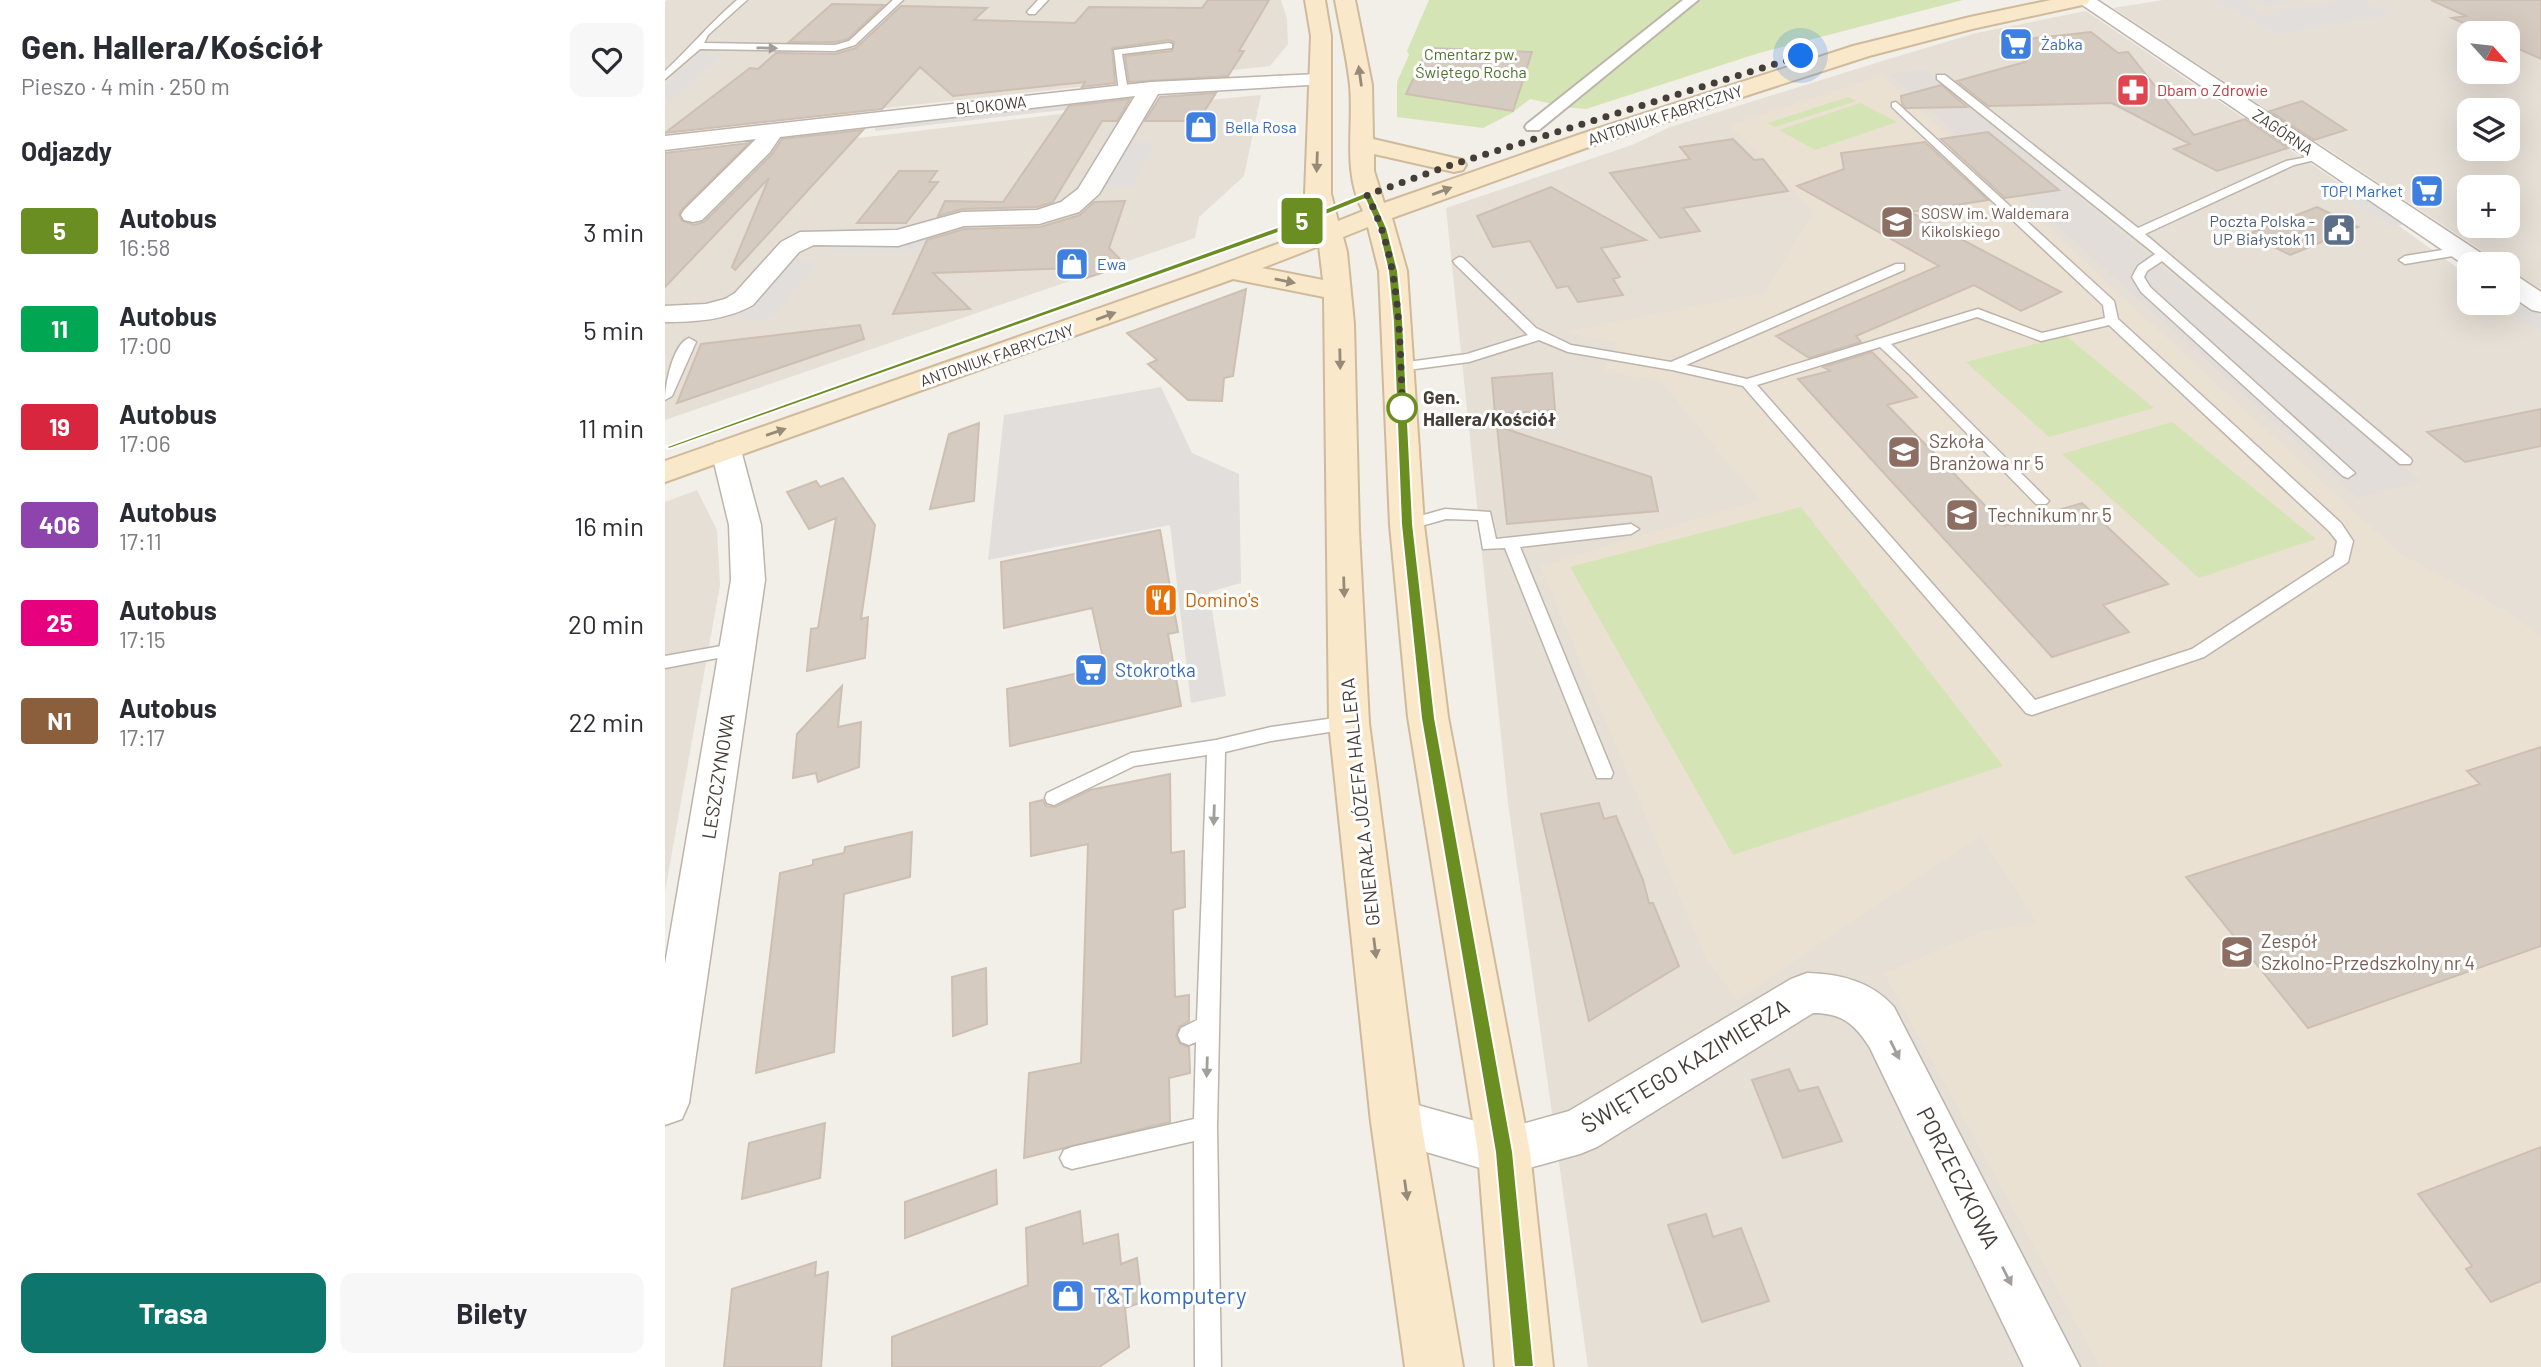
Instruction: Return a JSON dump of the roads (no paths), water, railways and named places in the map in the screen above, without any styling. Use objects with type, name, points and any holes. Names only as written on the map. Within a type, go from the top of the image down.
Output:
[{"type":"main road","name":"GENERAŁA JÓZEFA HALLERA","points":[[1315,0],[1321,36],[1316,174],[1326,224],[1334,252],[1363,316],[1400,367],[1407,524],[1428,718],[1504,1152],[1524,1367]]},
{"type":"main road","name":"GENERAŁA JÓZEFA HALLERA","points":[[1345,0],[1360,76],[1362,171],[1391,260],[1363,316],[1342,531],[1349,723],[1396,1122],[1434,1367]]},
{"type":"main road","name":"ANTONIUK FABRYCZNY","points":[[1372,205],[1849,42],[1949,14],[2017,0]]},
{"type":"main road","name":"ANTONIUK FABRYCZNY","points":[[1372,205],[1454,164],[1525,151],[1861,51],[1970,23],[2082,0]]},
{"type":"main road","points":[[1363,144],[1454,164]]},
{"type":"main road","points":[[1326,224],[1372,205]]},
{"type":"main road","name":"ANTONIUK FABRYCZNY","points":[[665,447],[1194,272],[1233,271],[1326,224]]},
{"type":"main road","name":"ANTONIUK FABRYCZNY","points":[[665,472],[1326,224]]},
{"type":"main road","points":[[1233,271],[1363,316]]},
{"type":"street","points":[[1533,127],[1691,0]]},
{"type":"street","name":"ZAGÓRNA","points":[[2082,0],[2461,251]]},
{"type":"street","name":"BLOKOWA","points":[[665,143],[1151,88],[1318,80]]},
{"type":"street","points":[[665,314],[707,314],[735,305],[744,299],[790,247],[809,237],[898,238],[962,219],[1039,216],[1070,207],[1087,194],[1151,88]]},
{"type":"street","points":[[693,215],[762,147],[774,129]]},
{"type":"street","points":[[2520,290],[2541,304]]},
{"type":"street","points":[[689,342],[707,314]]},
{"type":"street","name":"LESZCZYNOWA","points":[[665,1103],[748,580],[748,549],[740,499],[726,450]]},
{"type":"street","name":"ŚWIĘTEGO KAZIMIERZA","points":[[1504,1152],[1580,1131],[1807,993],[1830,993],[1853,998]]},
{"type":"street","name":"PORZECZKOWA","points":[[1853,998],[1874,1013],[1886,1033],[2053,1367]]},
{"type":"street","points":[[1396,1122],[1504,1152]]},
{"type":"lane","points":[[665,76],[698,46],[704,34],[742,0]]},
{"type":"lane","points":[[698,46],[835,48],[852,43],[898,0]]},
{"type":"lane","points":[[1032,12],[1043,0]]},
{"type":"lane","points":[[1123,91],[1117,52],[1169,46]]},
{"type":"lane","points":[[1941,77],[2137,233],[2405,461]]},
{"type":"lane","points":[[1748,383],[2032,708],[2197,653],[2342,558],[2345,541],[2335,527],[2112,320],[2109,304],[1896,105]]},
{"type":"lane","points":[[2137,233],[2290,163],[2319,156]]},
{"type":"lane","points":[[2405,260],[2461,251]]},
{"type":"lane","points":[[2162,255],[2142,269],[2138,277],[2144,289],[2348,473]]},
{"type":"lane","points":[[1459,261],[1531,331],[1569,348],[1748,383],[1884,344],[1978,313],[2041,337],[2112,320]]},
{"type":"lane","points":[[1672,366],[1900,267]]},
{"type":"lane","points":[[1400,367],[1469,358],[1540,335]]},
{"type":"lane","points":[[665,396],[689,342]]},
{"type":"lane","points":[[1884,344],[1915,372],[2041,501]]},
{"type":"lane","points":[[1407,524],[1444,514],[1485,515],[1489,545],[1631,529]]},
{"type":"lane","points":[[1511,544],[1604,773]]},
{"type":"lane","points":[[665,662],[737,649]]},
{"type":"lane","points":[[1053,798],[1131,760],[1349,723]]},
{"type":"lane","points":[[1208,1367],[1205,1127],[1198,1030],[1216,747]]},
{"type":"lane","points":[[1072,1158],[1205,1127]]},
{"type":"place","name":"Żabka","points":[[2016,44]]},
{"type":"place","name":"Dbam o Zdrowie","points":[[2133,90]]},
{"type":"place","name":"Bella Rosa","points":[[1201,127]]},
{"type":"place","name":"TOPI Market","points":[[2427,191]]},
{"type":"place","name":"SOSW im. Waldemara Kikolskiego","points":[[1897,222]]},
{"type":"place","name":"Poczta Polska - UP Białystok 11","points":[[2339,230]]},
{"type":"place","name":"Ewa","points":[[1072,264]]},
{"type":"place","name":"Gen. Hallera/Kościół","points":[[1402,408]]},
{"type":"place","name":"Szkoła Branżowa nr 5","points":[[1904,452]]},
{"type":"place","name":"Technikum nr 5","points":[[1962,515]]},
{"type":"place","name":"Domino's","points":[[1161,600]]},
{"type":"place","name":"Stokrotka","points":[[1091,670]]},
{"type":"place","name":"Zespół Szkolno-Przedszkolny nr 4","points":[[2237,952]]},
{"type":"place","name":"T&T komputery","points":[[1068,1296]]},
{"type":"park label","name":"Cmentarz pw. Świętego Rocha","points":[[1471,63]]}]
